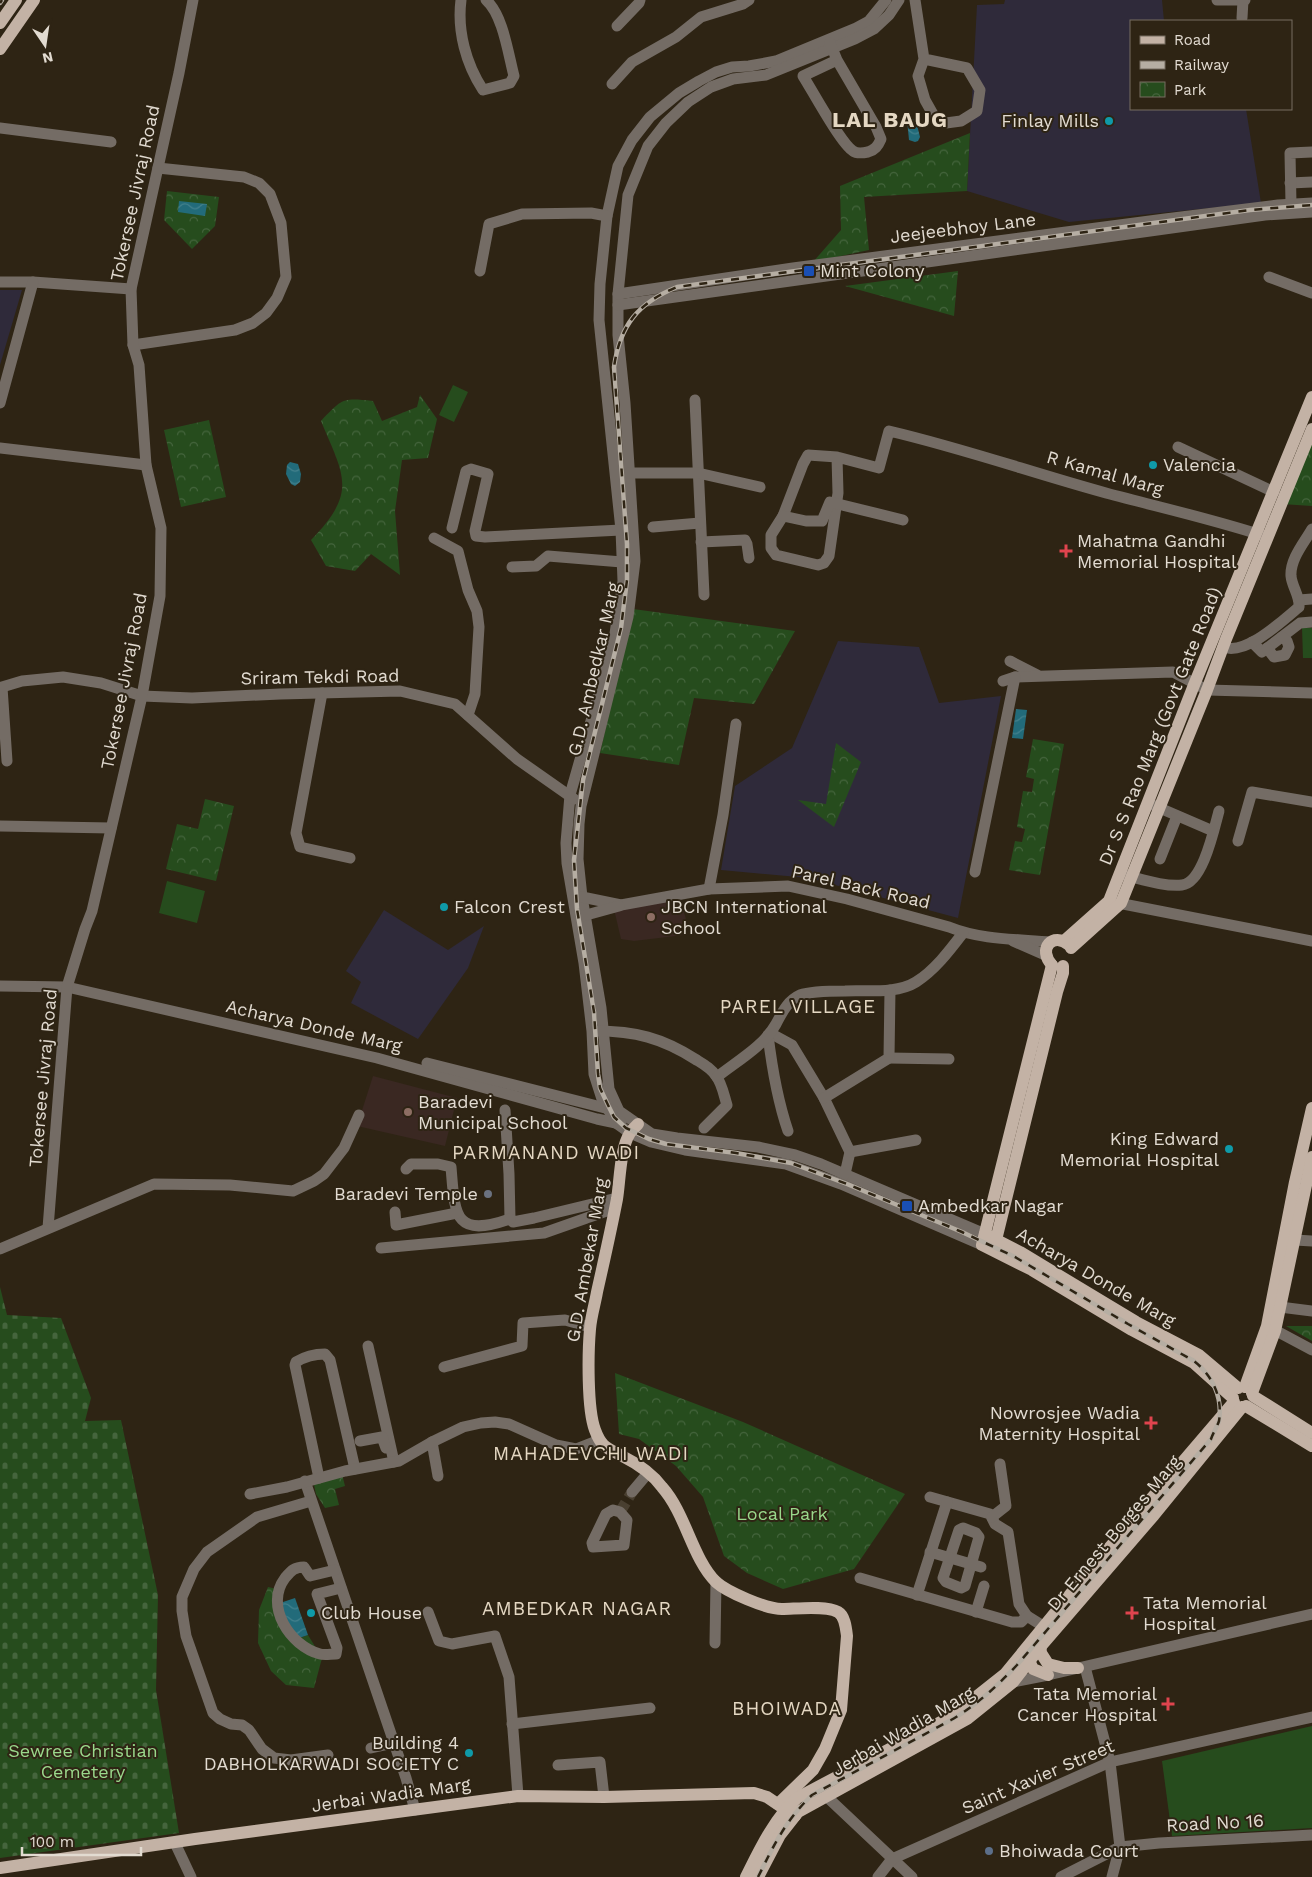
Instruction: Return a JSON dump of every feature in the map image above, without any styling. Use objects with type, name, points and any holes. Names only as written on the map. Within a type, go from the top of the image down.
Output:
[{"type":"main road","points":[[0,23],[16,0]]},
{"type":"main road","points":[[0,49],[34,0]]},
{"type":"main road","name":"Dr S S Rao Marg (Govt Gate Road)","points":[[1053,962],[1045,950],[1062,944],[1115,902],[1154,805],[1194,685],[1262,535],[1274,492],[1312,396]]},
{"type":"main road","points":[[1154,805],[1207,690],[1262,535],[1312,429]]},
{"type":"main road","points":[[1053,962],[1068,962],[1071,955],[1062,944]]},
{"type":"main road","points":[[989,1242],[1063,973],[1053,962]]},
{"type":"main road","name":"Dr Ernest Borges Marg","points":[[1009,1678],[1040,1635],[1131,1532],[1243,1397],[1271,1328],[1300,1183],[1312,1108]]},
{"type":"main road","name":"G.D. Ambekar Marg","points":[[599,1440],[592,1416],[589,1363],[590,1327],[616,1203],[621,1167],[633,1126]]},
{"type":"main road","name":"Dr Ernest Borges Marg","points":[[1285,1260],[1295,1240],[1300,1183],[1312,1157]]},
{"type":"main road","name":"Acharya Donde Marg","points":[[989,1242],[1032,1270],[1196,1359],[1243,1397],[1312,1446]]},
{"type":"main road","name":"Acharya Donde Marg","points":[[1243,1397],[1312,1433]]},
{"type":"main road","points":[[599,1440],[612,1452],[624,1456],[648,1473],[662,1486],[676,1505],[700,1559],[708,1572],[728,1590],[768,1607],[779,1609],[812,1608],[837,1611],[842,1616],[846,1625],[847,1636],[841,1710],[825,1749],[759,1851],[746,1877]]},
{"type":"main road","name":"Dr Ernest Borges Marg","points":[[1040,1635],[1131,1532]]},
{"type":"main road","points":[[1040,1635],[1043,1657],[1048,1664],[1064,1668],[1082,1668]]},
{"type":"main road","points":[[1027,1655],[1033,1669],[1048,1675]]},
{"type":"main road","name":"Jerbai Wadia Marg","points":[[814,1788],[952,1716],[1009,1678]]},
{"type":"main road","name":"Jerbai Wadia Marg","points":[[826,1796],[967,1719],[1009,1678]]},
{"type":"main road","points":[[758,1877],[780,1835],[786,1810],[797,1798],[814,1788]]},
{"type":"main road","name":"Jerbai Wadia Marg","points":[[0,1868],[195,1839],[518,1796],[604,1797],[754,1793],[767,1797],[786,1810]]},
{"type":"main road","points":[[786,1810],[798,1812],[826,1796]]},
{"type":"street","name":"Tokersee Jivraj Road","points":[[48,1228],[68,983],[92,910],[142,696],[160,596],[161,528],[146,465],[139,365],[133,345],[131,288],[180,73],[193,0]]},
{"type":"street","points":[[461,0],[461,37],[476,79],[483,90],[510,82],[514,76],[498,16],[486,0]]},
{"type":"street","points":[[617,26],[640,0]]},
{"type":"street","points":[[612,84],[632,62],[676,37],[701,17],[743,4],[749,0]]},
{"type":"street","points":[[832,50],[881,139],[878,146],[870,151],[860,153],[852,151],[841,137],[803,76],[832,50],[868,22],[886,0]]},
{"type":"street","points":[[704,1128],[727,1105],[717,1077],[708,1067],[675,1046],[634,1033],[597,1031],[588,962],[566,849],[570,795],[614,640],[622,623],[621,530],[599,320],[600,284],[607,216],[618,166],[632,140],[650,117],[680,93],[716,72],[732,67],[777,66],[832,50],[874,29],[889,15],[898,0]]},
{"type":"street","points":[[914,0],[924,59],[918,76],[925,100],[934,116],[946,123],[961,122],[977,111],[980,90],[967,68],[924,59]]},
{"type":"street","points":[[1216,0],[1244,0],[1242,18]]},
{"type":"street","name":"G.D. Ambedkar Marg","points":[[580,916],[582,897],[578,859],[581,806],[622,623],[631,603],[634,561],[625,403],[618,334],[618,299],[628,195],[648,146],[666,123],[688,102],[711,87],[733,79],[766,75],[777,66]]},
{"type":"street","points":[[0,128],[111,142]]},
{"type":"street","points":[[1291,204],[1290,152],[1312,152]]},
{"type":"street","points":[[133,345],[235,330],[253,323],[266,313],[277,298],[286,277],[281,222],[270,194],[259,183],[244,177],[158,168]]},
{"type":"street","points":[[1290,183],[1312,182]]},
{"type":"street","name":"Jeejeebhoy Lane","points":[[618,299],[730,284],[892,255],[1096,234],[1291,204],[1309,208]]},
{"type":"street","points":[[730,284],[894,268],[1096,234],[1265,215],[1309,208]]},
{"type":"street","points":[[480,271],[489,224],[522,214],[591,214],[607,216]]},
{"type":"street","points":[[892,255],[894,268]]},
{"type":"street","points":[[1269,277],[1312,293]]},
{"type":"street","points":[[0,282],[33,282],[131,288]]},
{"type":"street","points":[[0,403],[33,282]]},
{"type":"street","points":[[695,400],[704,595]]},
{"type":"street","name":"R Kamal Marg","points":[[837,457],[879,468],[889,431],[1105,493],[1232,525],[1262,535]]},
{"type":"street","points":[[1178,447],[1274,492]]},
{"type":"street","points":[[0,448],[146,465]]},
{"type":"street","points":[[808,455],[837,457],[838,494],[829,556],[824,563],[818,565],[776,555],[771,548],[771,535],[783,516],[802,464],[808,455]]},
{"type":"street","points":[[452,528],[466,471],[471,469],[488,474],[475,531],[476,536],[621,530]]},
{"type":"street","points":[[629,473],[698,473],[760,487]]},
{"type":"street","points":[[783,516],[806,521],[822,521],[830,502],[903,520]]},
{"type":"street","points":[[653,527],[700,523]]},
{"type":"street","points":[[1247,644],[1261,637],[1299,607],[1299,600],[1291,576],[1295,557],[1312,529]]},
{"type":"street","points":[[434,538],[458,550],[468,590],[477,611],[479,627],[475,694],[468,715]]},
{"type":"street","points":[[701,542],[745,540],[749,558]]},
{"type":"street","points":[[512,567],[536,566],[548,556],[622,562]]},
{"type":"street","points":[[1299,600],[1312,598]]},
{"type":"street","points":[[1224,643],[1247,644],[1262,652],[1300,623],[1312,622]]},
{"type":"street","points":[[1267,648],[1274,657],[1286,655],[1289,647],[1287,641],[1282,637]]},
{"type":"street","points":[[1010,661],[1038,676]]},
{"type":"street","points":[[1003,682],[1015,677],[1173,672],[1194,685],[1207,690],[1312,693]]},
{"type":"street","name":"Sriram Tekdi Road","points":[[7,761],[2,687],[22,681],[63,677],[100,682],[142,696],[192,698],[400,691],[455,704],[517,759],[570,795],[581,806]]},
{"type":"street","points":[[975,872],[1015,677]]},
{"type":"street","points":[[322,693],[296,833],[297,842],[300,847],[350,858]]},
{"type":"street","points":[[709,889],[723,815],[736,724]]},
{"type":"street","points":[[1238,841],[1252,792],[1312,802]]},
{"type":"street","points":[[1154,805],[1213,831]]},
{"type":"street","points":[[1126,875],[1154,882],[1183,885],[1194,880],[1201,867],[1219,811]]},
{"type":"street","points":[[1160,859],[1177,816]]},
{"type":"street","points":[[0,826],[111,828]]},
{"type":"street","name":"Parel Back Road","points":[[582,897],[621,905],[709,889],[788,886],[847,899],[949,927],[964,933],[1062,944]]},
{"type":"street","points":[[1115,902],[1312,941]]},
{"type":"street","points":[[580,916],[621,905]]},
{"type":"street","points":[[717,1077],[769,1034],[788,1004],[800,996],[839,991],[890,990],[916,982],[943,958],[964,933]]},
{"type":"street","name":"Parel Back Road","points":[[1012,939],[1015,943],[1053,962]]},
{"type":"street","name":"Acharya Donde Marg","points":[[0,978],[68,983],[167,1006],[377,1058],[560,1109],[633,1126],[652,1134],[786,1164],[864,1188],[989,1242]]},
{"type":"street","name":"Acharya Donde Marg","points":[[0,986],[68,983]]},
{"type":"street","points":[[889,1058],[890,990]]},
{"type":"street","name":"Acharya Donde Marg","points":[[167,1006],[374,1050],[614,1110],[633,1126]]},
{"type":"street","name":"Acharya Donde Marg","points":[[597,1031],[616,1122]]},
{"type":"street","points":[[769,1034],[792,1045],[824,1098],[850,1152],[845,1174]]},
{"type":"street","points":[[769,1034],[773,1078],[788,1131]]},
{"type":"street","points":[[824,1098],[889,1058],[949,1059]]},
{"type":"street","points":[[505,1110],[510,1219]]},
{"type":"street","points":[[0,1249],[154,1184],[230,1186],[294,1191],[324,1174],[344,1148],[359,1115]]},
{"type":"street","points":[[850,1152],[916,1140]]},
{"type":"street","name":"Acharya Donde Marg","points":[[710,1148],[758,1147],[795,1156],[845,1174],[864,1188]]},
{"type":"street","points":[[406,1170],[411,1164],[438,1164],[451,1167],[457,1213],[462,1221],[476,1227],[488,1226],[510,1219],[516,1222],[616,1203]]},
{"type":"street","points":[[381,1248],[544,1233],[616,1203]]},
{"type":"street","points":[[394,1212],[396,1225],[457,1213]]},
{"type":"street","points":[[1295,1240],[1312,1241]]},
{"type":"street","points":[[1276,1307],[1312,1311]]},
{"type":"street","points":[[444,1367],[522,1346],[524,1323],[565,1320],[590,1327]]},
{"type":"street","points":[[1271,1328],[1312,1350]]},
{"type":"street","points":[[368,1346],[386,1440],[385,1462]]},
{"type":"street","points":[[319,1478],[295,1366],[296,1362],[300,1359],[319,1354],[325,1354],[330,1360],[354,1469]]},
{"type":"street","points":[[250,1494],[287,1487],[385,1462],[463,1427],[495,1422],[509,1424],[556,1445],[576,1448],[599,1440]]},
{"type":"street","points":[[360,1442],[381,1437],[386,1440]]},
{"type":"street","points":[[432,1442],[438,1476]]},
{"type":"street","points":[[992,1516],[1006,1506],[1000,1464]]},
{"type":"street","points":[[632,1492],[648,1473]]},
{"type":"street","points":[[304,1482],[394,1743],[415,1810]]},
{"type":"street","points":[[930,1497],[990,1514],[995,1524],[1008,1532],[1019,1604],[1040,1635]]},
{"type":"street","points":[[311,1501],[257,1518],[207,1552],[194,1570],[182,1597],[182,1611],[186,1636],[213,1713],[220,1719],[231,1724],[242,1725],[249,1730],[262,1749],[274,1758],[291,1760],[328,1755]]},
{"type":"street","points":[[917,1595],[947,1502]]},
{"type":"street","points":[[962,1528],[978,1534],[976,1565],[965,1586],[961,1588],[944,1581],[959,1530],[962,1528]]},
{"type":"street","points":[[930,1552],[976,1565]]},
{"type":"street","points":[[335,1570],[310,1576],[304,1567],[298,1567],[292,1570],[280,1585],[277,1598],[279,1616],[297,1642],[320,1654],[336,1654],[337,1648],[317,1594],[341,1588]]},
{"type":"street","points":[[860,1578],[1016,1624],[1027,1616]]},
{"type":"street","points":[[715,1643],[716,1581]]},
{"type":"street","points":[[976,1612],[984,1586]]},
{"type":"street","points":[[428,1612],[439,1641],[452,1644],[495,1636],[509,1677],[518,1796]]},
{"type":"street","name":"Jerbai Wadia Marg","points":[[1009,1678],[1048,1675],[1082,1668],[1312,1614]]},
{"type":"street","points":[[1082,1668],[1110,1762],[1120,1848],[1112,1877]]},
{"type":"street","points":[[512,1724],[650,1708]]},
{"type":"street","name":"Saint Xavier Street","points":[[878,1877],[892,1859],[1110,1762],[1312,1717]]},
{"type":"street","points":[[371,1748],[394,1743]]},
{"type":"street","points":[[558,1765],[600,1762],[604,1797]]},
{"type":"street","name":"Jerbai Wadia Marg","points":[[814,1788],[826,1796]]},
{"type":"street","points":[[826,1796],[912,1877]]},
{"type":"street","name":"Road No 16","points":[[1061,1877],[1120,1848],[1159,1843],[1312,1835]]},
{"type":"street","points":[[175,1843],[191,1877]]},
{"type":"shaded area","name":"Finlay Mills","points":[[1005,0],[1162,0],[1164,20],[1130,20],[1130,110],[1246,110],[1261,203],[1069,222],[967,191],[977,5],[1004,4]]},
{"type":"shaded area","points":[[0,290],[22,290],[0,365]]},
{"type":"shaded area","points":[[838,641],[919,647],[939,703],[1001,696],[958,918],[809,878],[721,870],[735,786],[792,748]]},
{"type":"shaded area","name":"JBCN International School","points":[[679,895],[688,926],[684,935],[634,941],[621,939],[613,905]]},
{"type":"shaded area","points":[[384,910],[448,950],[484,926],[468,968],[418,1039],[351,1003],[361,982],[346,971]]},
{"type":"shaded area","name":"Baradevi Municipal School","points":[[373,1076],[457,1098],[445,1146],[357,1126]]},
{"type":"green space","points":[[970,133],[967,191],[864,197],[869,250],[813,262],[841,230],[840,186]]},
{"type":"green space","points":[[167,191],[219,197],[215,226],[192,249],[164,220]]},
{"type":"green space","points":[[958,271],[954,316],[845,286]]},
{"type":"green space","points":[[453,385],[468,392],[454,422],[439,415]]},
{"type":"green space","points":[[420,395],[437,419],[428,458],[402,460],[395,511],[400,575],[371,554],[355,571],[326,566],[311,540],[336,509],[341,496],[342,483],[336,456],[321,421],[339,404],[344,401],[355,400],[373,401],[382,421],[417,407]]},
{"type":"green space","points":[[209,420],[226,497],[181,507],[164,430]]},
{"type":"green space","points":[[1312,434],[1312,506],[1282,504]]},
{"type":"green space","points":[[633,609],[795,631],[754,704],[694,698],[679,765],[600,753]]},
{"type":"green space","points":[[1302,628],[1312,628],[1312,658],[1303,658]]},
{"type":"green space","points":[[1033,739],[1064,744],[1040,875],[1009,870],[1015,841],[1022,842],[1025,829],[1017,827],[1023,791],[1032,792],[1034,779],[1026,777]]},
{"type":"green space","points":[[836,743],[861,762],[834,827],[798,800],[826,804]]},
{"type":"green space","points":[[205,799],[234,806],[216,881],[166,869],[177,824],[198,829]]},
{"type":"green space","points":[[167,881],[205,891],[197,923],[159,913]]},
{"type":"green space","name":"Sewree Christian Cemetery","points":[[0,1287],[7,1315],[61,1318],[91,1398],[85,1421],[121,1420],[158,1595],[156,1690],[179,1833],[0,1858]]},
{"type":"green space","points":[[1286,1326],[1312,1326],[1312,1341]]},
{"type":"green space","name":"Local Park","points":[[615,1373],[743,1422],[905,1494],[854,1569],[783,1589],[747,1573],[724,1556],[703,1497],[676,1466],[639,1439],[619,1434]]},
{"type":"green space","points":[[342,1474],[345,1486],[335,1489],[339,1505],[325,1508],[316,1494],[313,1480]]},
{"type":"green space","points":[[268,1587],[281,1590],[280,1603],[294,1640],[308,1635],[322,1658],[314,1688],[286,1685],[271,1671],[258,1643],[259,1610]]},
{"type":"green space","points":[[1312,1726],[1312,1828],[1172,1836],[1162,1761]]},
{"type":"water","points":[[911,118],[916,121],[920,137],[915,142],[909,140],[907,120]]},
{"type":"water","points":[[179,201],[207,204],[205,216],[178,212]]},
{"type":"water","points":[[290,462],[298,464],[301,474],[300,482],[295,486],[291,484],[286,474],[287,465]]},
{"type":"water","points":[[1016,709],[1027,710],[1023,739],[1012,738]]},
{"type":"water","points":[[295,1598],[308,1635],[293,1640],[280,1603]]},
{"type":"tunnel","points":[[620,1512],[632,1492]]},
{"type":"railway","points":[[758,1877],[787,1824],[812,1795],[951,1720],[986,1695],[1017,1665],[1211,1439],[1219,1421],[1220,1412],[1215,1387],[1206,1373],[1194,1361],[1015,1257],[962,1232],[791,1163],[736,1153],[666,1144],[649,1139],[626,1128],[614,1117],[600,1088],[594,1012],[577,909],[574,860],[583,780],[621,628],[627,580],[627,544],[614,367],[621,339],[626,327],[642,308],[663,293],[677,287],[1250,210],[1312,205]]},
{"type":"place","name":"Finlay Mills","points":[[1109,121]]},
{"type":"place","name":"Mint Colony","points":[[809,271]]},
{"type":"place","name":"Valencia","points":[[1153,465]]},
{"type":"place","name":"Mahatma Gandhi Memorial Hospital","points":[[1066,551]]},
{"type":"place","name":"Falcon Crest","points":[[444,907]]},
{"type":"place","name":"JBCN International School","points":[[651,917]]},
{"type":"place","name":"Baradevi Municipal School","points":[[408,1112]]},
{"type":"place","name":"King Edward Memorial Hospital","points":[[1229,1149]]},
{"type":"place","name":"Baradevi Temple","points":[[488,1194]]},
{"type":"place","name":"Ambedkar Nagar","points":[[907,1206]]},
{"type":"place","name":"Nowrosjee Wadia Maternity Hospital","points":[[1151,1423]]},
{"type":"place","name":"Club House","points":[[311,1613]]},
{"type":"place","name":"Tata Memorial Hospital","points":[[1132,1613]]},
{"type":"place","name":"Tata Memorial Cancer Hospital","points":[[1168,1704]]},
{"type":"place","name":"Building 4 DABHOLKARWADI SOCIETY C","points":[[469,1753]]},
{"type":"place","name":"Bhoiwada Court","points":[[989,1851]]},
{"type":"district","name":"LAL BAUG","points":[[890,119]]},
{"type":"district","name":"PAREL VILLAGE","points":[[798,1006]]},
{"type":"district","name":"PARMANAND WADI","points":[[546,1152]]},
{"type":"district","name":"MAHADEVCHI WADI","points":[[591,1453]]},
{"type":"district","name":"AMBEDKAR NAGAR","points":[[577,1608]]},
{"type":"district","name":"BHOIWADA","points":[[787,1708]]}]
